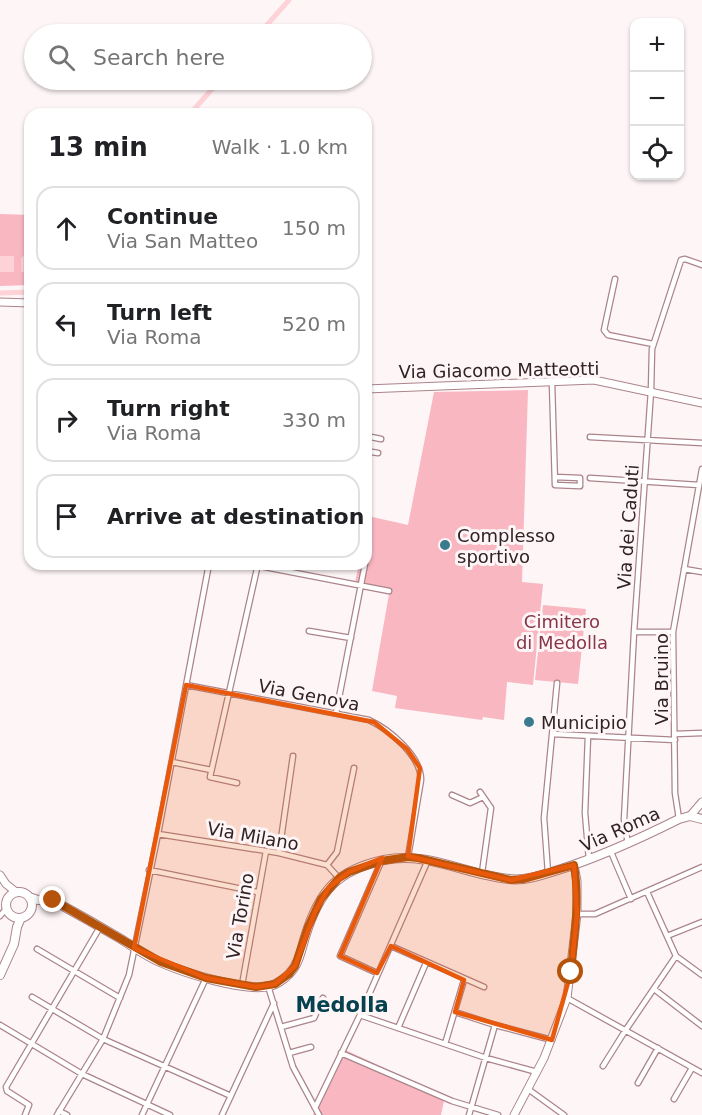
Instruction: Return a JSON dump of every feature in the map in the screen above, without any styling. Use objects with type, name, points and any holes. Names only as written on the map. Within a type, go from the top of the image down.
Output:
[{"type":"main road","name":"Via Roma","points":[[268,986],[281,980],[295,966],[315,912],[329,887],[339,878],[361,867],[408,857],[511,880],[548,873],[589,860],[628,845],[679,819],[690,816]]},
{"type":"main road","points":[[690,816],[702,819]]},
{"type":"main road","points":[[12,916],[21,918],[29,914],[32,905],[25,893],[12,894],[6,909],[17,927]]},
{"type":"main road","points":[[29,897],[53,900],[161,962],[206,978],[242,985],[268,986]]},
{"type":"main road","points":[[32,905],[41,900]]},
{"type":"main road","points":[[0,975],[14,944],[21,918]]},
{"type":"street","name":"Via dei Caduti","points":[[628,845],[624,820],[633,632],[653,344],[681,260],[685,259],[702,265]]},
{"type":"street","points":[[615,279],[604,330],[608,334],[653,344]]},
{"type":"street","points":[[0,302],[24,303]]},
{"type":"street","name":"Via Giacomo Matteotti","points":[[372,391],[594,380],[702,403]]},
{"type":"street","points":[[552,383],[555,485],[580,486],[580,478],[555,477]]},
{"type":"street","points":[[372,437],[381,439]]},
{"type":"street","points":[[591,437],[702,443]]},
{"type":"street","points":[[372,452],[378,453]]},
{"type":"street","name":"Via Bruino","points":[[679,819],[675,793],[673,632],[702,469]]},
{"type":"street","points":[[590,478],[700,486]]},
{"type":"street","points":[[684,569],[702,572]]},
{"type":"street","points":[[68,1115],[58,1113],[102,1038],[129,975],[208,570]]},
{"type":"street","points":[[237,783],[210,777],[227,692],[242,641],[257,570]]},
{"type":"street","points":[[283,570],[389,591]]},
{"type":"street","points":[[336,713],[364,570]]},
{"type":"street","points":[[309,631],[351,639]]},
{"type":"street","points":[[633,632],[673,632]]},
{"type":"street","points":[[548,873],[544,818],[557,683]]},
{"type":"street","name":"Via Genova","points":[[186,685],[374,722],[407,749],[420,768],[421,780],[408,857]]},
{"type":"street","points":[[552,735],[629,738],[675,737],[702,733]]},
{"type":"street","points":[[588,736],[585,813],[589,860]]},
{"type":"street","points":[[279,853],[293,756]]},
{"type":"street","points":[[172,762],[211,770]]},
{"type":"street","points":[[339,878],[327,865],[337,852],[354,768]]},
{"type":"street","points":[[453,795],[470,803],[482,794],[491,808],[482,873]]},
{"type":"street","points":[[690,816],[702,802]]},
{"type":"street","name":"Via Milano","points":[[158,834],[266,850],[327,865]]},
{"type":"street","name":"Via Torino","points":[[242,985],[266,850]]},
{"type":"street","points":[[611,852],[631,899]]},
{"type":"street","points":[[315,1108],[360,1015],[428,860]]},
{"type":"street","points":[[377,973],[340,956],[381,861]]},
{"type":"street","points":[[514,1115],[552,1040],[567,998],[577,914],[577,881],[574,865]]},
{"type":"street","points":[[577,914],[595,914],[702,867]]},
{"type":"street","points":[[149,870],[257,892]]},
{"type":"street","points":[[0,875],[12,894]]},
{"type":"street","points":[[648,892],[676,956],[702,974]]},
{"type":"street","points":[[0,916],[6,909]]},
{"type":"street","points":[[667,936],[702,922]]},
{"type":"street","points":[[25,1115],[29,1105],[5,1089],[100,927]]},
{"type":"street","points":[[391,946],[484,987]]},
{"type":"street","points":[[37,949],[120,999]]},
{"type":"street","points":[[603,1066],[676,956]]},
{"type":"street","points":[[398,1028],[426,963]]},
{"type":"street","points":[[142,1115],[206,978]]},
{"type":"street","points":[[445,1044],[464,980]]},
{"type":"street","points":[[268,986],[293,1066],[319,1115]]},
{"type":"street","points":[[654,989],[702,1026]]},
{"type":"street","points":[[32,997],[102,1038],[231,1096]]},
{"type":"street","points":[[281,1026],[314,1018],[322,998]]},
{"type":"street","points":[[567,998],[702,1073]]},
{"type":"street","points":[[222,1115],[274,1003]]},
{"type":"street","points":[[455,1012],[552,1040]]},
{"type":"street","points":[[360,1015],[486,1058],[537,1072]]},
{"type":"street","points":[[0,1025],[82,1074],[171,1115]]},
{"type":"street","points":[[469,1115],[495,1025]]},
{"type":"street","points":[[289,1053],[311,1047]]},
{"type":"street","points":[[638,1083],[658,1048]]},
{"type":"street","points":[[341,1053],[471,1108],[498,1115]]},
{"type":"street","points":[[674,1099],[692,1068]]},
{"type":"street","points":[[528,1089],[564,1115]]},
{"type":"highlighted area","points":[[186,685],[374,722],[407,749],[420,768],[408,856],[511,880],[574,865],[577,914],[571,972],[552,1040],[455,1012],[464,980],[391,946],[377,973],[340,956],[382,858],[349,872],[329,887],[315,912],[295,966],[275,984],[256,987],[206,978],[134,948]]},
{"type":"green space","points":[[0,214],[24,215],[24,285],[0,286]]},
{"type":"green space","name":"Complesso sportivo","points":[[528,390],[522,582],[543,584],[533,685],[507,682],[504,720],[483,717],[482,720],[395,708],[397,696],[372,691],[389,594],[354,587],[358,570],[372,570],[372,517],[408,525],[434,392]]},
{"type":"green space","name":"Cimitero di Medolla","points":[[543,605],[586,609],[578,684],[535,680]]},
{"type":"green space","points":[[341,1048],[445,1096],[441,1115],[313,1115]]},
{"type":"shaded area","points":[[24,255],[24,272],[21,272],[21,258]]},
{"type":"shaded area","points":[[0,256],[14,256],[14,272],[0,272]]},
{"type":"waterway","points":[[268,24],[289,0]]},
{"type":"waterway","points":[[195,108],[211,90]]},
{"type":"waterway","points":[[0,293],[24,292]]},
{"type":"place","name":"Complesso sportivo","points":[[445,545]]},
{"type":"place","name":"Municipio","points":[[529,722]]},
{"type":"district","name":"Medolla","points":[[342,1005]]},
{"type":"route","points":[[53,900],[148,956],[175,968],[206,978],[256,987],[275,984],[289,974],[300,955],[308,927],[329,887],[339,878],[361,867],[408,857],[511,880],[524,879],[574,865],[577,881],[577,914],[571,972]]}]
